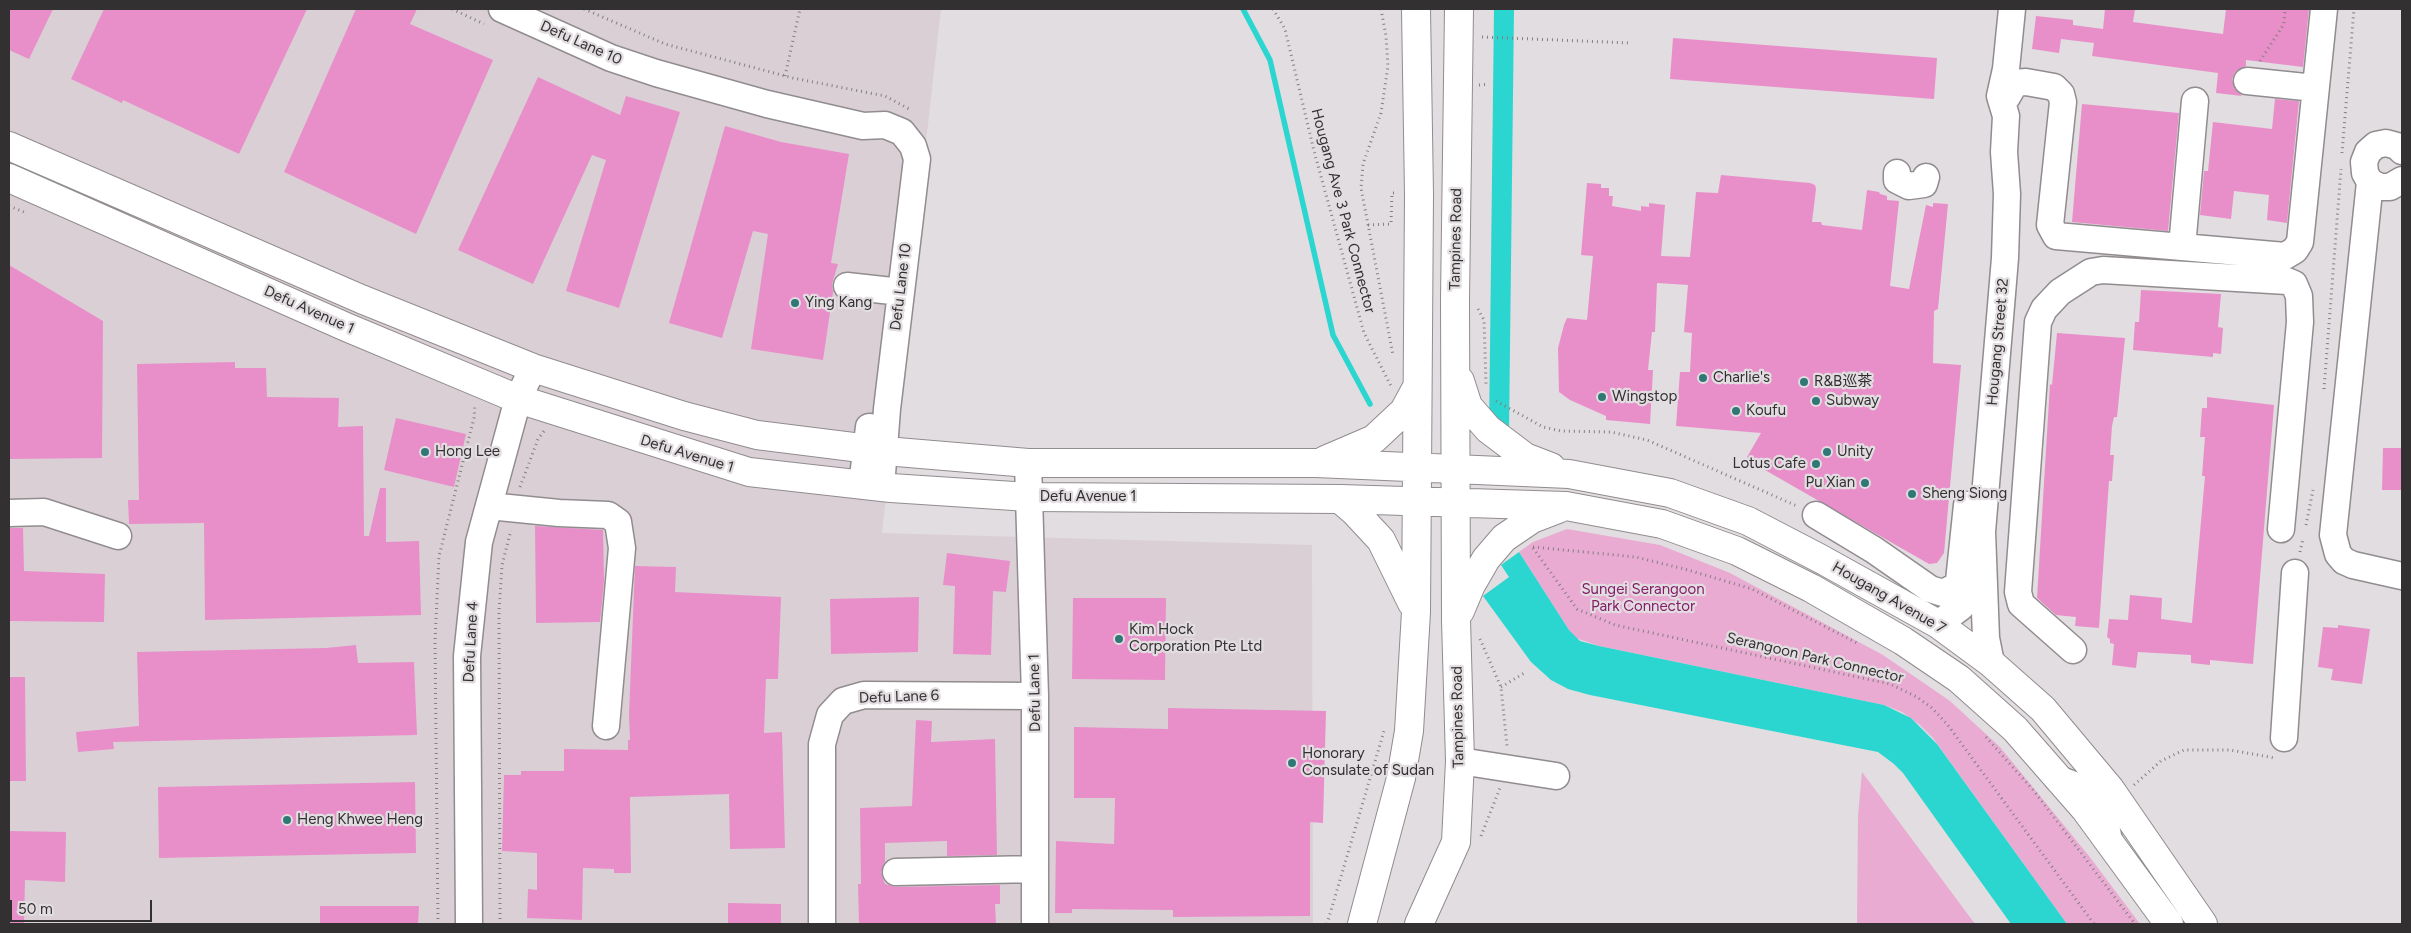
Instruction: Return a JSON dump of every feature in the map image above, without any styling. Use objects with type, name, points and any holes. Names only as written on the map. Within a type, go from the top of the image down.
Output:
[{"type":"main road","points":[[1316,463],[1374,439],[1404,411],[1400,385],[1419,194],[1416,9]]},
{"type":"main road","name":"Tampines Road","points":[[1419,924],[1456,842],[1467,627],[1456,503],[1459,9]]},
{"type":"main road","name":"Defu Avenue 1","points":[[9,146],[361,299],[533,368],[684,416],[757,435],[876,450],[1028,462],[1316,463],[1416,467]]},
{"type":"main road","name":"Defu Avenue 1","points":[[9,178],[346,326],[518,399],[635,438],[749,472],[872,486],[1029,497],[1416,502]]},
{"type":"main road","points":[[1456,369],[1468,406],[1488,429],[1525,458],[1569,474]]},
{"type":"main road","points":[[1362,924],[1401,778],[1409,731],[1416,612],[1416,467],[1400,385]]},
{"type":"main road","points":[[1416,467],[1456,469]]},
{"type":"main road","name":"Hougang Avenue 7","points":[[1456,469],[1569,474],[1670,493],[1748,521],[1938,624],[1991,663],[2043,710],[2121,788],[2203,924]]},
{"type":"main road","points":[[1340,500],[1354,511],[1382,540],[1416,612]]},
{"type":"main road","points":[[1416,502],[1456,503]]},
{"type":"main road","name":"Hougang Avenue 7","points":[[1456,503],[1566,506],[1662,524],[1737,551],[1840,604],[1903,641],[1959,679],[2015,729],[2109,841],[2169,924]]},
{"type":"main road","points":[[1467,627],[1471,585],[1486,559],[1504,538],[1532,520],[1566,506]]},
{"type":"street","name":"Defu Lane 10","points":[[502,9],[610,58],[767,104],[863,126],[886,125],[902,132],[913,146],[917,159],[893,291],[872,486]]},
{"type":"street","points":[[1816,515],[1874,550],[1930,589],[1942,593],[1955,586],[1959,581],[1993,202],[1997,120],[2004,104],[2012,9]]},
{"type":"street","points":[[2004,104],[2063,102],[2050,225],[2056,236],[2286,256],[2295,250],[2300,242],[2324,9]]},
{"type":"street","points":[[2247,81],[2315,88]]},
{"type":"street","points":[[2182,247],[2195,101]]},
{"type":"street","name":"Hougang Street 32","points":[[1991,663],[1986,638],[1982,532],[2005,258],[2007,194],[2004,152],[2004,104]]},
{"type":"street","points":[[2402,151],[2397,146],[2386,143],[2376,145],[2368,152],[2364,162],[2365,173],[2370,182],[2380,187],[2390,187],[2402,180]]},
{"type":"street","points":[[1897,173],[1897,180],[1909,186],[1924,184],[1926,177]]},
{"type":"street","points":[[2370,182],[2333,535],[2338,554],[2344,561],[2353,565],[2402,576]]},
{"type":"street","points":[[2073,650],[2021,604],[2018,599],[2038,322],[2044,309],[2060,292],[2091,272],[2104,270],[2287,281],[2294,284],[2299,296],[2300,322],[2281,529]]},
{"type":"street","points":[[847,286],[893,291]]},
{"type":"street","name":"Defu Lane 4","points":[[469,924],[467,656],[479,542],[518,399],[533,368]]},
{"type":"street","points":[[1991,422],[2030,426]]},
{"type":"street","name":"Defu Lane 1","points":[[1028,462],[1035,696],[1035,924]]},
{"type":"street","points":[[489,506],[559,513],[608,515],[618,522],[622,548],[606,726]]},
{"type":"street","points":[[9,513],[44,512],[118,536]]},
{"type":"street","name":"Hougang Street 32","points":[[1938,624],[1960,607],[1970,584],[1982,532]]},
{"type":"street","points":[[2281,745],[2295,572]]},
{"type":"street","name":"Defu Lane 6","points":[[822,924],[822,744],[830,715],[843,701],[864,695],[1035,696]]},
{"type":"street","points":[[1460,761],[1556,776]]},
{"type":"street","points":[[2058,779],[2082,788],[2121,788]]},
{"type":"street","points":[[2109,841],[2103,808],[2121,788]]},
{"type":"street","points":[[896,872],[1035,869]]},
{"type":"path","points":[[584,9],[666,44],[785,76],[885,96],[903,104],[917,115]]},
{"type":"path","points":[[785,76],[800,9]]},
{"type":"path","name":"Hougang Ave 3 Park Connector","points":[[1273,9],[1285,29],[1314,152],[1364,334],[1400,385]]},
{"type":"path","points":[[1381,9],[1386,36],[1388,66],[1381,113],[1363,164],[1361,188],[1394,360]]},
{"type":"path","points":[[2247,81],[2284,24],[2285,9]]},
{"type":"path","points":[[2324,392],[2354,9]]},
{"type":"path","points":[[1488,37],[1631,43]]},
{"type":"path","points":[[1368,225],[1391,224],[1392,193],[1419,194]]},
{"type":"path","points":[[1456,299],[1477,307],[1484,320],[1487,392]]},
{"type":"path","points":[[1492,398],[1544,427],[1562,431],[1611,432],[1647,440],[1816,515]]},
{"type":"path","points":[[500,924],[499,612],[502,565],[520,488],[538,439],[544,432],[542,428]]},
{"type":"path","points":[[2295,572],[2314,488]]},
{"type":"path","points":[[1523,549],[1532,548],[1636,557],[1688,570],[1752,590],[1866,648]]},
{"type":"path","name":"Serangoon Park Connector","points":[[1532,548],[1577,609],[1615,625],[1890,684],[1909,692],[1932,708],[1947,724],[2094,924]]},
{"type":"path","points":[[1467,627],[1501,688],[1507,730],[1508,768],[1477,844]]},
{"type":"path","points":[[1501,688],[1526,672]]},
{"type":"path","points":[[1327,924],[1384,730]]},
{"type":"path","points":[[1985,735],[2034,791],[2135,924]]},
{"type":"path","points":[[2121,788],[2161,761],[2184,750],[2230,750],[2275,759],[2281,745]]},
{"type":"shaded area","points":[[9,9],[941,9],[882,533],[1312,545],[1313,924],[9,924]]},
{"type":"green space","name":"Sungei Serangoon Park Connector","points":[[1567,529],[1660,545],[1730,573],[1883,655],[1950,701],[2000,747],[2089,856],[2140,924],[2067,924],[1933,738],[1920,725],[1902,712],[1884,705],[1599,646],[1576,638],[1519,552],[1533,542]]},
{"type":"green space","points":[[1862,772],[1975,924],[1857,924],[1858,816]]},
{"type":"water","points":[[1519,552],[1569,630],[1580,641],[1884,705],[1911,718],[1937,744],[2067,924],[2011,924],[1903,773],[1878,752],[1590,695],[1568,689],[1551,680],[1531,662],[1483,596],[1509,577],[1501,565]]},
{"type":"building","points":[[9,9],[53,9],[29,59],[9,50]]},
{"type":"building","points":[[104,9],[307,9],[239,154],[123,100],[122,103],[71,79]]},
{"type":"building","points":[[356,9],[417,9],[410,24],[493,60],[416,234],[284,172]]},
{"type":"building","points":[[2105,9],[2135,9],[2133,22],[2223,34],[2226,9],[2309,9],[2303,67],[2246,60],[2246,66],[2235,72],[2232,79],[2234,88],[2242,96],[2216,93],[2218,73],[2092,56],[2094,43],[2061,39],[2059,53],[2032,49],[2036,16],[2073,20],[2073,25],[2103,29]]},
{"type":"building","points":[[1673,38],[1937,58],[1934,99],[1670,79]]},
{"type":"building","points":[[538,77],[620,115],[626,96],[680,112],[619,308],[566,291],[606,160],[592,155],[533,284],[458,250]]},
{"type":"building","points":[[2275,99],[2299,101],[2287,223],[2267,220],[2269,195],[2234,191],[2231,219],[2200,215],[2204,171],[2208,171],[2213,122],[2272,129]]},
{"type":"building","points":[[2082,104],[2179,113],[2168,231],[2072,222]]},
{"type":"building","points":[[725,126],[781,142],[849,154],[831,263],[838,264],[832,284],[833,292],[823,360],[751,349],[768,234],[753,231],[722,338],[669,323]]},
{"type":"building","points":[[1721,175],[1815,185],[1812,222],[1821,222],[1822,225],[1862,230],[1867,190],[1879,192],[1887,196],[1887,200],[1899,201],[1890,286],[1909,289],[1926,205],[1933,207],[1933,203],[1948,204],[1938,309],[1934,311],[1933,363],[1961,365],[1944,553],[1937,563],[1929,564],[1751,462],[1747,457],[1761,433],[1676,426],[1680,372],[1690,372],[1692,333],[1684,332],[1688,285],[1657,283],[1655,332],[1652,332],[1648,370],[1653,370],[1650,424],[1606,420],[1606,416],[1570,400],[1559,392],[1558,348],[1564,325],[1567,318],[1587,320],[1593,256],[1581,255],[1587,183],[1601,184],[1601,188],[1609,188],[1609,196],[1613,196],[1612,206],[1641,211],[1641,206],[1649,207],[1649,203],[1665,205],[1661,256],[1690,257],[1696,192],[1718,193]]},
{"type":"building","points":[[9,265],[103,321],[102,458],[9,459]]},
{"type":"building","points":[[2141,290],[2221,294],[2218,327],[2223,328],[2221,354],[2213,353],[2213,357],[2133,350],[2135,322],[2139,322]]},
{"type":"building","points":[[2057,333],[2125,338],[2117,417],[2114,417],[2112,426],[2110,455],[2114,455],[2112,481],[2109,481],[2099,628],[2075,626],[2076,617],[2056,615],[2037,598],[2050,384],[2052,385]]},
{"type":"building","points":[[235,362],[235,368],[266,368],[267,397],[339,398],[338,427],[363,426],[364,536],[369,536],[380,488],[386,488],[386,542],[419,541],[421,615],[205,620],[204,523],[129,524],[128,500],[139,500],[137,364]]},
{"type":"building","points":[[2207,397],[2274,405],[2253,664],[2210,660],[2210,665],[2191,663],[2191,655],[2138,652],[2136,668],[2112,665],[2114,644],[2110,643],[2110,639],[2107,637],[2109,619],[2128,620],[2130,595],[2162,598],[2161,619],[2192,623],[2205,476],[2202,476],[2205,437],[2200,437],[2202,408],[2207,408]]},
{"type":"building","name":"Hong Lee","points":[[396,418],[466,434],[454,487],[384,470]]},
{"type":"building","points":[[2383,448],[2402,448],[2402,490],[2382,490]]},
{"type":"building","points":[[535,526],[603,530],[604,581],[600,622],[536,623]]},
{"type":"building","points":[[9,528],[23,528],[24,571],[105,574],[104,622],[9,621]]},
{"type":"building","points":[[947,553],[1010,561],[1006,592],[993,591],[991,655],[953,654],[955,586],[943,585]]},
{"type":"building","points":[[635,566],[676,567],[675,592],[781,597],[778,679],[766,679],[764,733],[782,732],[785,848],[730,849],[729,794],[630,797],[631,873],[614,873],[614,869],[583,868],[582,920],[527,918],[528,889],[537,890],[537,853],[502,851],[504,775],[521,775],[521,771],[564,771],[564,749],[628,750],[628,740],[630,740],[629,714]]},
{"type":"building","points":[[919,597],[918,652],[831,654],[830,599]]},
{"type":"building","name":"Kim Hock Corporation Pte Ltd","points":[[1073,598],[1166,598],[1165,680],[1072,679]]},
{"type":"building","points":[[2338,625],[2370,629],[2362,684],[2331,680],[2333,669],[2318,667],[2323,627],[2338,628]]},
{"type":"building","points":[[356,645],[358,663],[414,662],[417,735],[113,742],[114,749],[78,752],[76,732],[139,726],[137,652],[326,648]]},
{"type":"building","points":[[9,677],[25,677],[26,781],[9,781]]},
{"type":"building","points":[[1168,708],[1326,711],[1323,823],[1310,822],[1310,916],[1173,917],[1173,910],[1072,909],[1072,913],[1055,913],[1056,841],[1114,844],[1115,798],[1074,798],[1074,727],[1168,729]]},
{"type":"building","points":[[916,720],[932,721],[931,742],[995,739],[997,855],[947,856],[947,841],[885,843],[885,862],[881,872],[883,879],[885,884],[896,887],[1000,885],[1000,904],[995,904],[996,924],[859,924],[858,884],[861,884],[860,808],[912,806]]},
{"type":"building","name":"Heng Khwee Heng","points":[[415,782],[416,853],[159,858],[158,787]]},
{"type":"building","points":[[9,831],[66,832],[65,882],[25,880],[24,924],[9,924]]},
{"type":"building","points":[[728,903],[781,904],[781,924],[728,924]]},
{"type":"building","points":[[320,906],[419,906],[418,924],[320,924]]},
{"type":"waterway","points":[[1243,9],[1270,60],[1333,335],[1370,404]]},
{"type":"waterway","points":[[1499,432],[1504,9]]},
{"type":"place","name":"Ying Kang","points":[[795,303]]},
{"type":"place","name":"Charlie's","points":[[1703,378]]},
{"type":"place","name":"R&B巡茶","points":[[1804,382]]},
{"type":"place","name":"Wingstop","points":[[1602,397]]},
{"type":"place","name":"Subway","points":[[1816,401]]},
{"type":"place","name":"Koufu","points":[[1736,411]]},
{"type":"place","name":"Hong Lee","points":[[425,452]]},
{"type":"place","name":"Unity","points":[[1827,452]]},
{"type":"place","name":"Lotus Cafe","points":[[1816,464]]},
{"type":"place","name":"Pu Xian","points":[[1865,483]]},
{"type":"place","name":"Sheng Siong","points":[[1912,494]]},
{"type":"place","name":"Kim Hock Corporation Pte Ltd","points":[[1119,639]]},
{"type":"place","name":"Honorary Consulate of Sudan","points":[[1292,763]]},
{"type":"place","name":"Heng Khwee Heng","points":[[287,820]]}]
